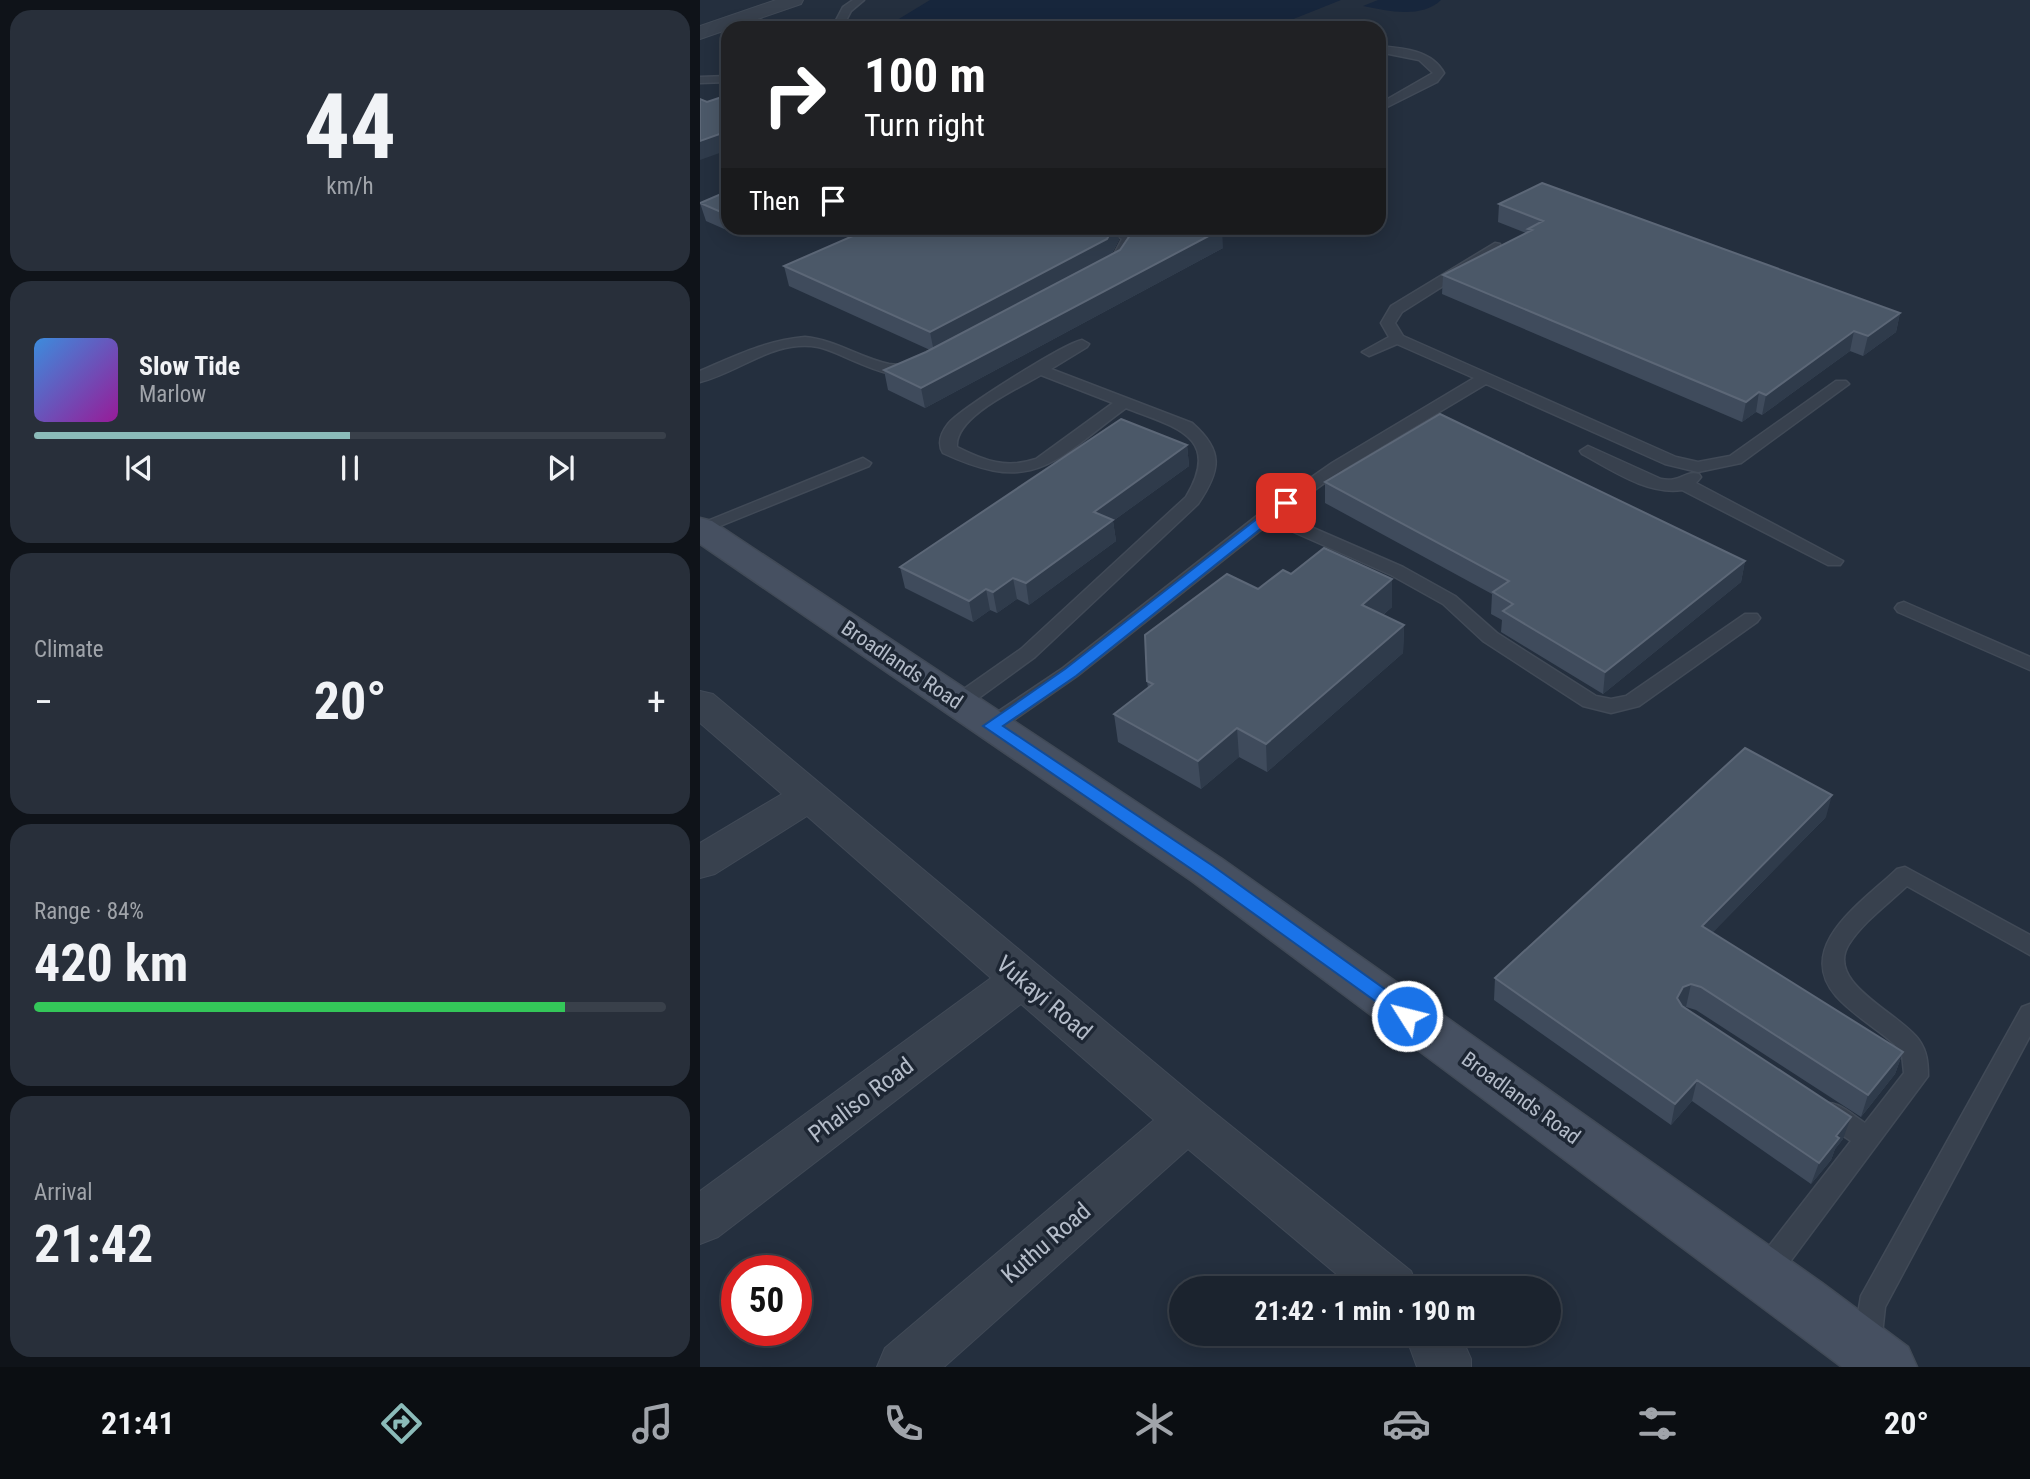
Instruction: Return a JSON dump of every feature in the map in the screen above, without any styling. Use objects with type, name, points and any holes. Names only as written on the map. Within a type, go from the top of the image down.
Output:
[{"type":"main road","name":"Broadlands Road","points":[[701,529],[1207,870],[1764,1274],[1873,1362]]},
{"type":"street","points":[[735,21],[794,0]]},
{"type":"street","points":[[700,33],[721,26]]},
{"type":"street","name":"Vukayi Road","points":[[700,703],[1188,1120],[1377,1276]]},
{"type":"street","points":[[700,863],[808,797]]},
{"type":"street","name":"Phaliso Road","points":[[700,1222],[1022,979]]},
{"type":"street","name":"Kuthu Road","points":[[904,1367],[1188,1120]]},
{"type":"street","points":[[1436,1346],[1444,1367]]},
{"type":"lane","points":[[840,21],[847,9],[859,0]]},
{"type":"lane","points":[[1386,51],[1427,60],[1436,66],[1438,73],[1433,80],[1386,104]]},
{"type":"lane","points":[[700,80],[721,79]]},
{"type":"lane","points":[[1108,268],[1116,263],[1128,245],[1129,237],[1125,235]]},
{"type":"lane","points":[[1495,247],[1391,314],[1389,329],[1397,339],[1671,461],[1698,467],[1734,460],[1841,384]]},
{"type":"lane","points":[[1369,352],[1397,339]]},
{"type":"lane","points":[[700,377],[769,349],[796,342],[819,342],[893,370],[924,366]]},
{"type":"lane","points":[[1082,344],[969,411],[955,423],[947,443],[949,450],[999,471],[1030,467],[1042,462],[1125,402]]},
{"type":"lane","points":[[974,714],[1028,653],[1192,500],[1205,480],[1210,464],[1200,437],[1186,426],[1041,370]]},
{"type":"lane","points":[[974,714],[1070,672],[1269,515],[1338,466],[1485,378]]},
{"type":"lane","points":[[1588,451],[1661,486],[1686,485],[1834,561]]},
{"type":"lane","points":[[701,529],[863,463]]},
{"type":"lane","points":[[1686,485],[1698,467]]},
{"type":"lane","points":[[1269,515],[1397,571],[1449,600],[1490,638],[1590,701],[1612,706],[1632,701],[1751,618]]},
{"type":"lane","points":[[1904,608],[2030,664]]},
{"type":"lane","points":[[1764,1274],[1916,1076],[1912,1049],[1901,1035],[1852,997],[1836,978],[1831,964],[1837,943],[1905,875],[2030,946]]},
{"type":"lane","points":[[1873,1362],[1871,1306],[2030,1014]]},
{"type":"lane","points":[[1812,1101],[1868,1138]]},
{"type":"water","points":[[930,0],[1341,0],[1287,21],[896,21]]},
{"type":"water","points":[[1378,0],[1441,0],[1424,10],[1414,12],[1363,6]]},
{"type":"building","points":[[721,97],[721,134],[700,141],[700,99],[707,102]]},
{"type":"building","points":[[1542,183],[1900,313],[1868,336],[1854,331],[1766,395],[1759,392],[1746,402],[1443,275],[1532,230],[1528,229],[1543,221],[1499,204]]},
{"type":"building","points":[[721,194],[721,212],[700,203]]},
{"type":"building","points":[[855,235],[1109,235],[1107,239],[930,332],[784,266]]},
{"type":"building","points":[[1130,235],[1211,235],[921,388],[884,370],[926,352],[1120,250]]},
{"type":"building","points":[[1440,414],[1745,561],[1605,672],[1503,611],[1513,604],[1493,592],[1509,581],[1325,482]]},
{"type":"building","points":[[1121,419],[1187,445],[1094,512],[1113,520],[1026,583],[1013,578],[993,592],[986,589],[969,601],[900,567]]},
{"type":"building","points":[[1324,548],[1392,579],[1362,605],[1404,625],[1266,744],[1237,728],[1198,761],[1114,714],[1153,684],[1147,681],[1145,635],[1227,574],[1258,589],[1283,570],[1291,574]]},
{"type":"building","points":[[1745,748],[1832,795],[1702,926],[1903,1052],[1868,1095],[1701,987],[1691,984],[1683,987],[1677,998],[1682,1006],[1851,1117],[1836,1136],[1839,1138],[1819,1163],[1697,1080],[1675,1104],[1495,978]]},
{"type":"route","points":[[1286,503],[1070,672],[991,726],[1207,870],[1407,1016]]}]
